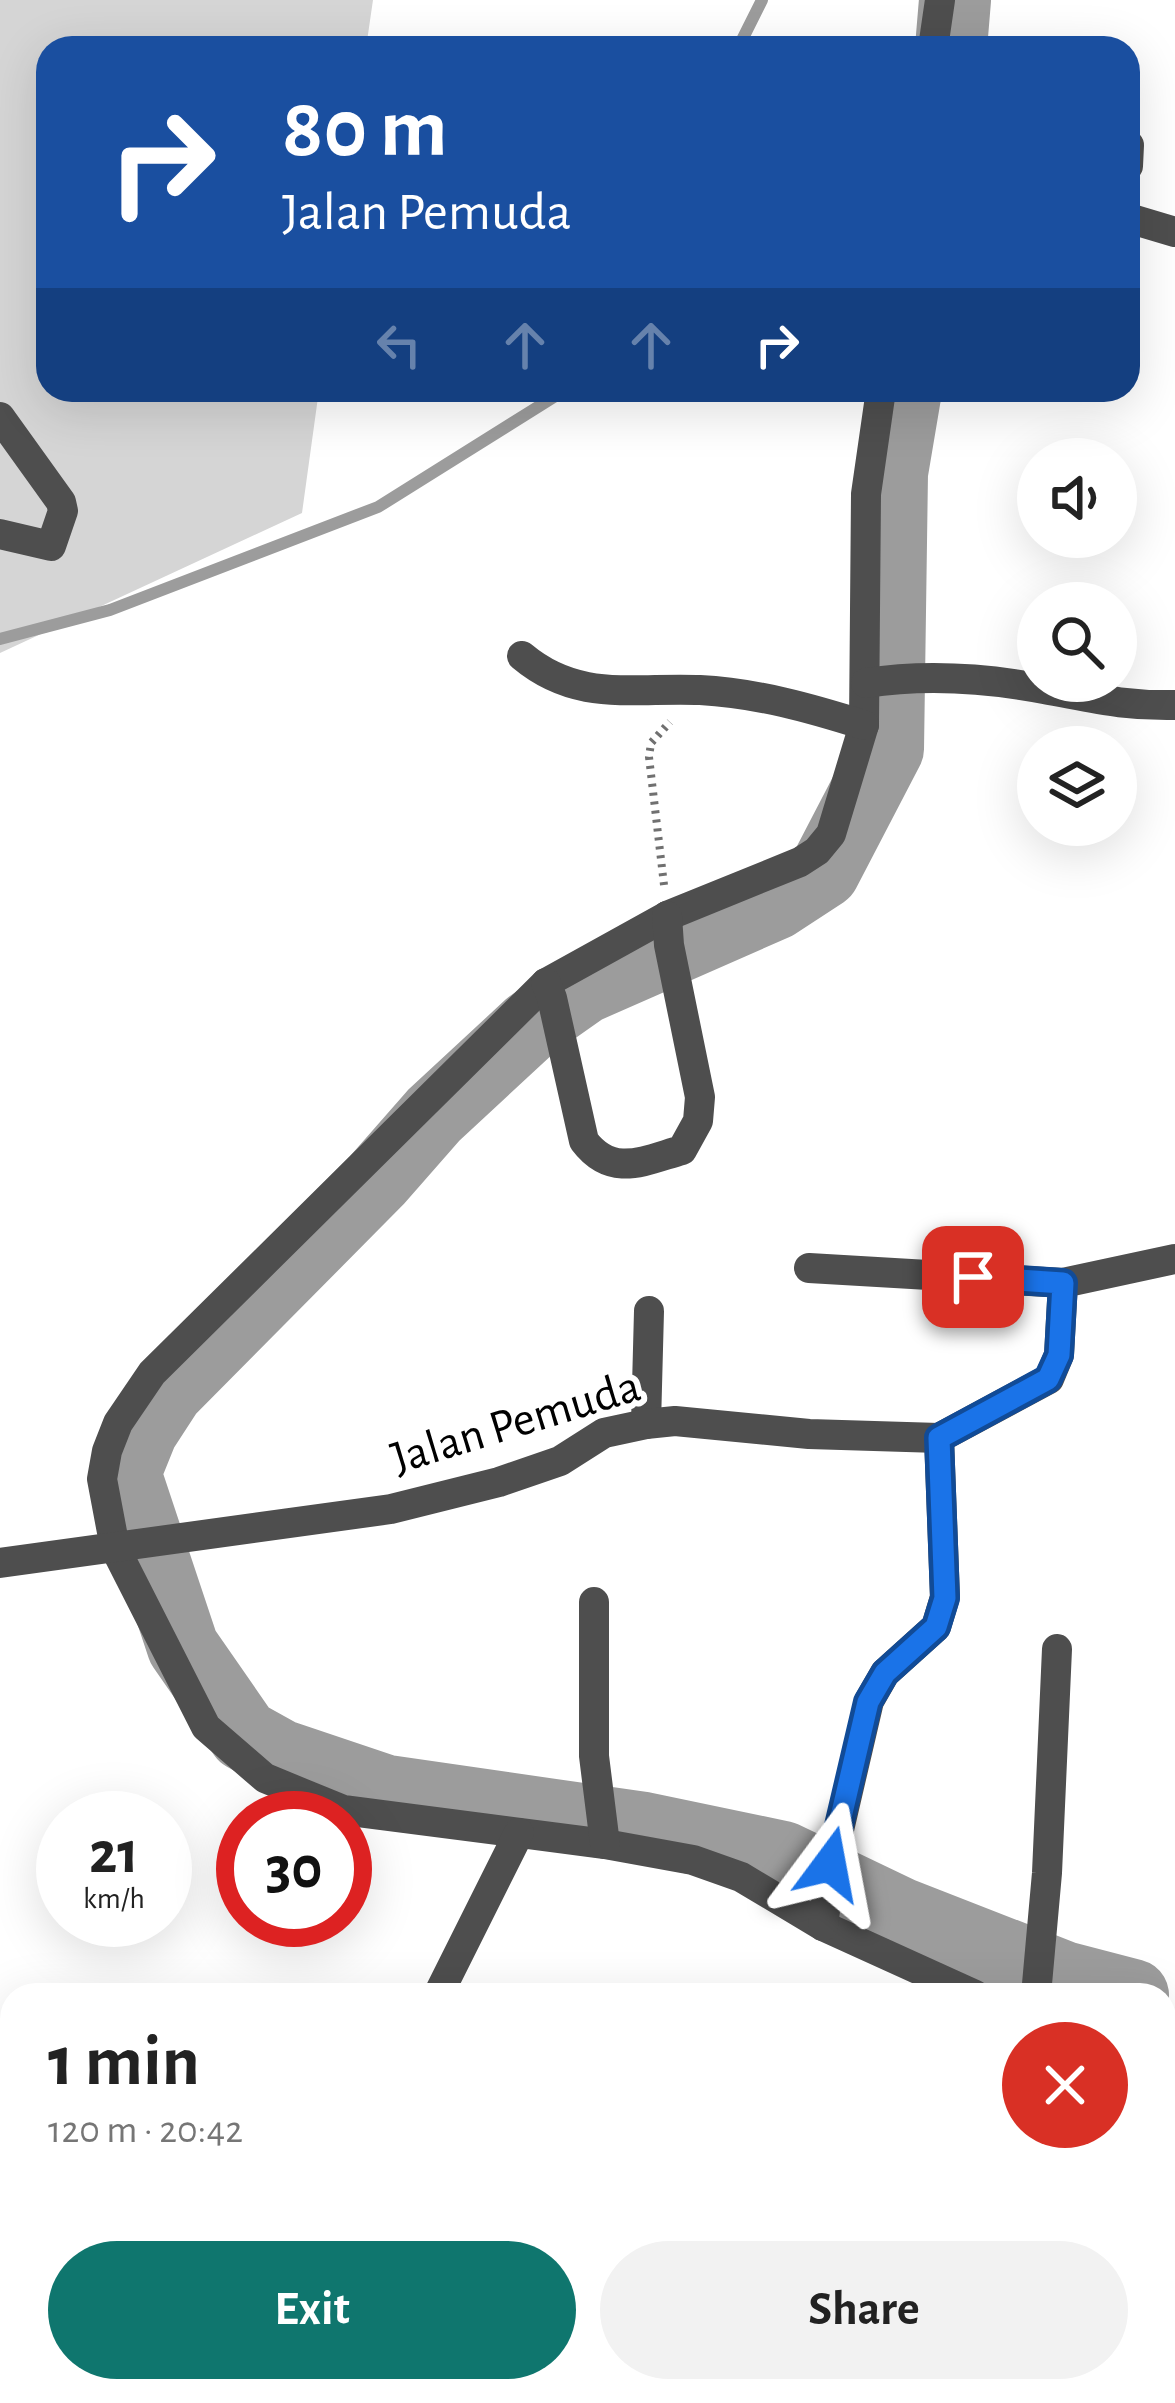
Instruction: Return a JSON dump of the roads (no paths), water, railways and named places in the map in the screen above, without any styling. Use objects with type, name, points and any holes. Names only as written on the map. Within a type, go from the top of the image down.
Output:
[{"type":"street","points":[[935,36],[940,0]]},
{"type":"street","points":[[1140,222],[1175,232]]},
{"type":"street","points":[[878,402],[866,494],[872,682],[831,834],[817,851],[670,944],[551,998],[152,1372],[118,1423],[102,1479],[121,1546],[206,1727],[265,1778],[343,1810],[519,1833],[603,1823],[825,1911],[954,1983]]},
{"type":"street","points":[[0,417],[63,511],[51,546],[0,534]]},
{"type":"street","points":[[522,656],[546,676],[592,689],[700,690],[791,702],[864,725]]},
{"type":"street","points":[[872,682],[924,676],[1040,688],[1126,706],[1175,705]]},
{"type":"street","points":[[551,998],[584,1141],[597,1159],[638,1162],[682,1150],[698,1121],[700,1097],[670,944]]},
{"type":"street","points":[[809,1268],[1063,1283],[1175,1259]]},
{"type":"street","points":[[825,1911],[830,1864],[868,1702],[885,1673],[936,1627],[945,1598],[939,1438],[1048,1379],[1059,1355],[1063,1283]]},
{"type":"street","points":[[646,1424],[649,1311]]},
{"type":"street","name":"Jalan Pemuda","points":[[0,1563],[350,1517],[438,1498],[560,1461],[604,1433],[646,1424],[675,1421],[808,1434],[939,1438]]},
{"type":"street","points":[[594,1602],[594,1756],[603,1823]]},
{"type":"street","points":[[1038,1983],[1057,1649]]},
{"type":"street","points":[[444,1983],[519,1833]]},
{"type":"waterway","points":[[744,36],[762,0]]},
{"type":"waterway","points":[[952,36],[955,0]]},
{"type":"waterway","points":[[0,639],[110,610],[378,507],[546,402]]},
{"type":"waterway","points":[[904,402],[892,473],[888,749],[824,872],[775,904],[584,988],[530,1026],[434,1115],[377,1180],[168,1391],[142,1431],[125,1473],[183,1647],[244,1735],[280,1755],[387,1791],[644,1828],[783,1857],[900,1913],[1087,1983]]}]
